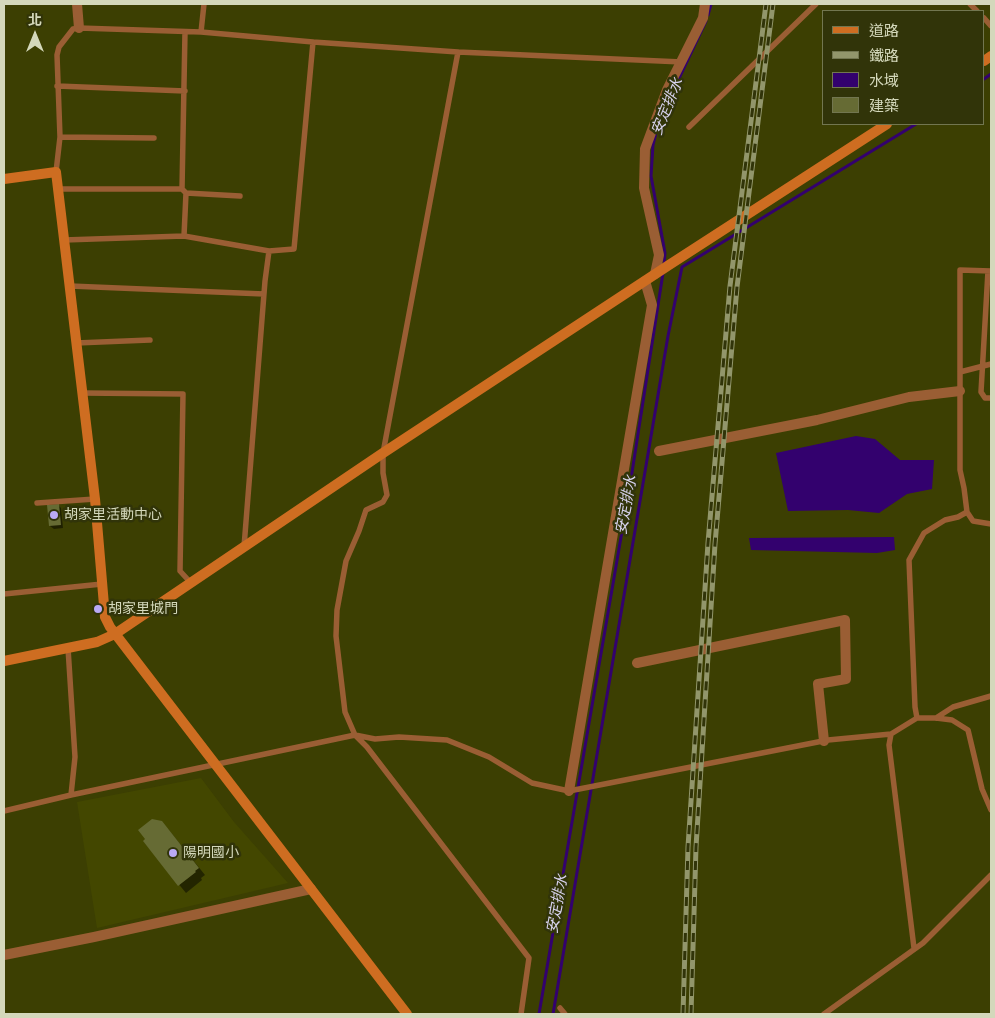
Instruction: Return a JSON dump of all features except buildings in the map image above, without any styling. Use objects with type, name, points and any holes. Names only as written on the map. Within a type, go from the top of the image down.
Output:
[{"type":"street","points":[[77,4],[79,28]]},
{"type":"street","points":[[657,273],[659,255],[644,188],[645,149],[667,90],[703,18],[705,4]]},
{"type":"street","points":[[4,661],[97,642],[115,634],[383,453],[669,264],[885,125]]},
{"type":"street","points":[[4,179],[56,172],[95,499],[102,584],[106,617],[110,627],[407,1014]]},
{"type":"street","points":[[575,789],[652,305],[645,281]]},
{"type":"street","points":[[660,451],[817,420],[909,397],[960,391]]},
{"type":"street","points":[[637,663],[845,620],[846,679],[818,684],[824,741]]},
{"type":"street","points":[[4,955],[311,889]]},
{"type":"lane","points":[[201,32],[204,4]]},
{"type":"lane","points":[[689,127],[816,4]]},
{"type":"lane","points":[[56,172],[60,136],[57,55],[59,47],[73,29],[201,32],[458,52],[682,62]]},
{"type":"lane","points":[[184,236],[185,32]]},
{"type":"lane","points":[[64,240],[184,236],[269,251],[294,249],[314,42]]},
{"type":"lane","points":[[458,52],[383,453],[383,473],[387,495],[383,502],[366,510],[346,561],[337,610],[336,636],[345,712],[355,735],[367,746],[529,958],[521,1014]]},
{"type":"lane","points":[[57,86],[185,91]]},
{"type":"lane","points":[[60,136],[154,138]]},
{"type":"lane","points":[[59,189],[184,191],[240,196]]},
{"type":"lane","points":[[244,547],[269,251]]},
{"type":"lane","points":[[991,398],[985,398],[981,392],[990,271],[960,270],[960,470],[967,512],[973,521],[991,524]]},
{"type":"lane","points":[[70,286],[264,294]]},
{"type":"lane","points":[[76,343],[150,340]]},
{"type":"lane","points":[[960,372],[984,364],[991,364]]},
{"type":"lane","points":[[82,393],[183,394],[180,571],[191,583]]},
{"type":"lane","points":[[37,503],[95,499]]},
{"type":"lane","points":[[917,718],[909,560],[924,532],[945,520],[958,517],[967,512]]},
{"type":"lane","points":[[4,594],[102,584]]},
{"type":"lane","points":[[68,648],[74,757],[71,795]]},
{"type":"lane","points":[[936,718],[953,707],[991,696]]},
{"type":"lane","points":[[4,810],[355,735],[375,739],[398,737],[447,740],[489,757],[532,783],[575,789],[824,741],[891,734],[917,718],[952,720],[968,730],[982,790],[991,810]]},
{"type":"lane","points":[[891,734],[888,745],[914,948]]},
{"type":"lane","points":[[824,1014],[923,943],[991,875]]},
{"type":"lane","points":[[560,1008],[565,1014]]},
{"type":"shaded area","name":"陽明國小","points":[[201,778],[234,822],[288,883],[97,928],[77,802]]},
{"type":"water","points":[[856,436],[875,439],[900,460],[934,460],[932,489],[907,494],[879,513],[848,510],[788,511],[776,453]]},
{"type":"water","points":[[894,537],[895,550],[877,553],[751,550],[749,538]]},
{"type":"waterway","name":"安定排水","points":[[708,15],[711,4]]},
{"type":"waterway","name":"安定排水","points":[[665,108],[706,21]]},
{"type":"waterway","points":[[985,78],[991,74]]},
{"type":"waterway","points":[[553,1014],[668,336],[682,267],[914,125]]},
{"type":"waterway","name":"安定排水","points":[[656,133],[653,145],[651,176],[665,253],[664,265]]},
{"type":"waterway","name":"安定排水","points":[[539,1014],[631,479],[663,273]]},
{"type":"railway","points":[[683,1014],[688,847],[708,543],[730,286],[766,4]]},
{"type":"railway","points":[[691,1014],[696,847],[715,544],[737,287],[773,4]]},
{"type":"place","name":"胡家里活動中心","points":[[54,515]]},
{"type":"place","name":"胡家里城門","points":[[98,609]]},
{"type":"place","name":"陽明國小","points":[[173,853]]}]
